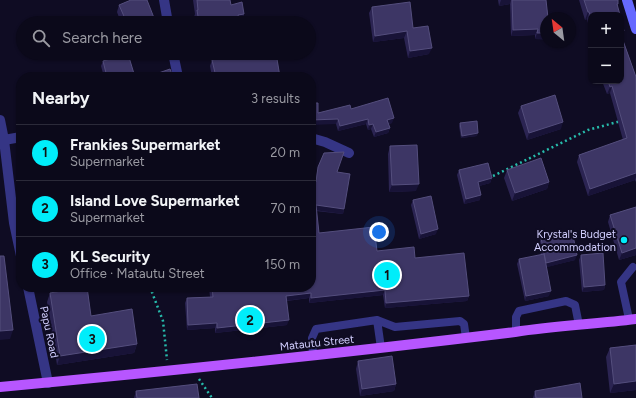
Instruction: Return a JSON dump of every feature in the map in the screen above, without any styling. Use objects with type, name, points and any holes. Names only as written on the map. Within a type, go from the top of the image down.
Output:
[{"type":"main road","points":[[627,0],[636,30]]},
{"type":"main road","name":"Matautu Street","points":[[0,387],[168,371],[633,319]]},
{"type":"street","points":[[164,0],[167,16]]},
{"type":"street","points":[[174,60],[177,72]]},
{"type":"street","points":[[0,120],[16,232]]},
{"type":"street","points":[[4,140],[16,138]]},
{"type":"street","points":[[316,139],[349,153]]},
{"type":"street","name":"Papu Road","points":[[29,292],[48,383]]},
{"type":"lane","points":[[633,267],[621,282],[633,319]]},
{"type":"lane","points":[[516,331],[516,317],[518,312],[566,300],[575,305],[580,325]]},
{"type":"lane","points":[[378,320],[381,348]]},
{"type":"lane","points":[[313,355],[312,338],[316,329],[378,320],[395,327],[460,321],[464,324],[466,338]]},
{"type":"path","points":[[494,176],[588,130],[622,121]]},
{"type":"path","points":[[152,292],[163,321],[168,371]]},
{"type":"path","points":[[192,368],[212,398]]},
{"type":"building","points":[[131,0],[147,0],[153,16],[124,16],[119,5]]},
{"type":"building","points":[[197,0],[230,0],[231,5],[242,2],[244,14],[238,16],[198,16]]},
{"type":"building","points":[[512,0],[546,0],[547,12],[540,12],[540,33],[537,33],[538,29],[513,30]]},
{"type":"building","points":[[584,0],[618,0],[617,4],[619,12],[588,12]]},
{"type":"building","points":[[410,2],[413,28],[428,26],[432,48],[410,51],[407,31],[375,36],[372,7]]},
{"type":"building","points":[[624,43],[636,77],[636,173],[590,189],[579,155],[627,138],[612,86],[610,87],[609,84],[624,84]]},
{"type":"building","points":[[130,60],[133,72],[106,72],[103,61]]},
{"type":"building","points":[[212,60],[277,60],[279,72],[215,72]]},
{"type":"building","points":[[170,69],[171,72],[161,72]]},
{"type":"building","points":[[555,95],[563,122],[529,133],[521,106]]},
{"type":"building","points":[[388,98],[394,118],[387,120],[390,128],[376,132],[373,124],[369,125],[368,119],[340,126],[338,119],[316,120],[316,103],[318,103],[318,113],[350,105],[351,109]]},
{"type":"building","points":[[477,121],[478,133],[462,136],[460,123]]},
{"type":"building","points":[[417,145],[419,184],[392,185],[390,146]]},
{"type":"building","points":[[344,152],[337,172],[350,174],[344,209],[316,205],[316,182],[318,167],[324,153]]},
{"type":"building","points":[[541,158],[549,182],[515,193],[507,170]]},
{"type":"building","points":[[488,163],[492,178],[478,182],[481,195],[466,199],[459,170]]},
{"type":"building","points":[[431,196],[438,229],[421,234],[413,200]]},
{"type":"building","points":[[316,205],[319,233],[374,227],[377,251],[414,247],[415,258],[464,253],[469,296],[386,303],[385,290],[311,298],[311,293],[286,296],[289,320],[217,328],[217,323],[188,325],[187,298],[213,297],[212,292],[316,292]]},
{"type":"building","points":[[636,207],[636,248],[622,253],[610,215]]},
{"type":"building","points":[[572,231],[577,255],[546,263],[541,238]]},
{"type":"building","points":[[603,253],[605,285],[584,287],[581,255]]},
{"type":"building","points":[[544,254],[551,291],[526,296],[519,259]]},
{"type":"building","points":[[0,256],[4,256],[13,330],[0,331]]},
{"type":"building","points":[[88,292],[91,316],[132,309],[137,344],[60,356],[50,293]]},
{"type":"building","points":[[636,345],[636,381],[614,384],[610,348]]},
{"type":"building","points":[[392,356],[396,384],[362,389],[358,361]]},
{"type":"building","points":[[580,383],[582,398],[536,398],[535,391]]},
{"type":"building","points":[[197,384],[199,398],[137,398],[136,391]]},
{"type":"place","name":"Krystal's Budget Accommodation","points":[[624,240]]},
{"type":"place","name":"Frankies Supermarket","points":[[387,275]]},
{"type":"place","name":"Island Love Supermarket","points":[[250,320]]},
{"type":"place","name":"KL Security","points":[[92,339]]}]
